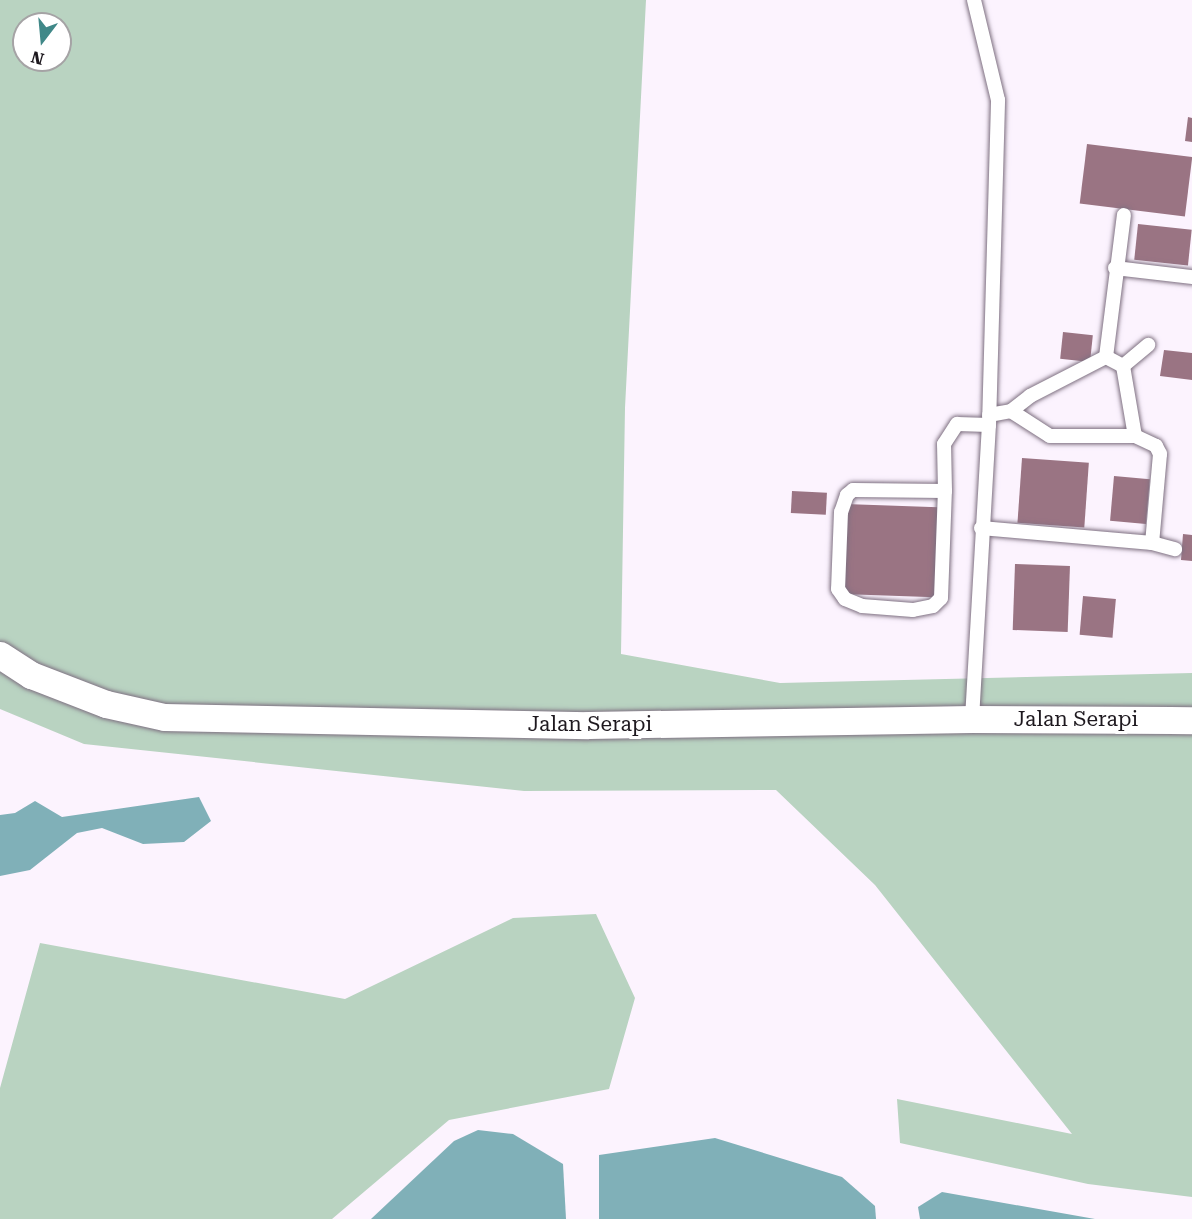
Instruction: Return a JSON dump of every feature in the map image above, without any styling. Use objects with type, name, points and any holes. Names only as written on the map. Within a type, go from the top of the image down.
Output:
[{"type":"street","name":"Jalan Serapi","points":[[0,656],[31,675],[106,704],[164,717],[588,725],[972,719],[1192,720]]},
{"type":"lane","points":[[972,719],[981,528],[989,420],[998,100],[986,34],[974,0]]},
{"type":"lane","points":[[1107,357],[1115,268],[1124,215]]},
{"type":"lane","points":[[1115,268],[1192,277]]},
{"type":"lane","points":[[1123,366],[1148,345]]},
{"type":"lane","points":[[945,491],[853,490],[847,495],[840,527],[838,589],[845,599],[862,606],[913,610],[933,606],[941,598],[945,491],[944,444],[950,430],[957,424],[989,420],[1011,411],[1030,396],[1107,357]]},
{"type":"lane","points":[[1107,357],[1123,366]]},
{"type":"lane","points":[[1123,366],[1135,436]]},
{"type":"lane","points":[[1011,411],[1050,435],[1135,436],[1156,446],[1160,454],[1152,543]]},
{"type":"lane","points":[[981,528],[1152,543],[1175,549]]},
{"type":"green space","points":[[0,0],[646,0],[625,408],[621,654],[780,683],[1192,673],[1192,1197],[1088,1184],[900,1143],[897,1099],[1072,1134],[875,885],[776,790],[524,791],[84,744],[0,709]]},
{"type":"green space","points":[[596,914],[635,998],[609,1089],[449,1120],[332,1219],[0,1219],[0,1088],[40,943],[345,999],[513,918]]},
{"type":"water","points":[[199,797],[211,821],[184,842],[143,844],[102,828],[77,833],[30,870],[0,876],[0,815],[15,813],[35,801],[62,817]]},
{"type":"water","points":[[478,1130],[513,1134],[563,1164],[566,1219],[371,1219],[454,1141]]},
{"type":"water","points":[[715,1138],[842,1177],[875,1206],[876,1219],[599,1219],[599,1155]]},
{"type":"water","points":[[942,1192],[1095,1219],[920,1219],[918,1207]]},
{"type":"building","points":[[1188,117],[1192,118],[1192,142],[1185,141]]},
{"type":"building","points":[[1087,144],[1192,157],[1185,216],[1080,204]]},
{"type":"building","points":[[1138,224],[1192,230],[1188,265],[1134,260]]},
{"type":"building","points":[[1063,332],[1093,335],[1090,362],[1060,359]]},
{"type":"building","points":[[1164,350],[1192,353],[1192,380],[1160,376]]},
{"type":"building","points":[[1022,458],[1089,463],[1084,528],[1017,523]]},
{"type":"building","points":[[1114,476],[1150,479],[1146,524],[1110,521]]},
{"type":"building","points":[[792,491],[827,493],[826,515],[791,513]]},
{"type":"building","points":[[845,504],[938,507],[935,597],[842,594]]},
{"type":"building","points":[[1183,534],[1192,535],[1192,561],[1181,560]]},
{"type":"building","points":[[1015,564],[1070,566],[1068,632],[1013,630]]},
{"type":"building","points":[[1083,596],[1116,599],[1112,638],[1080,635]]}]
